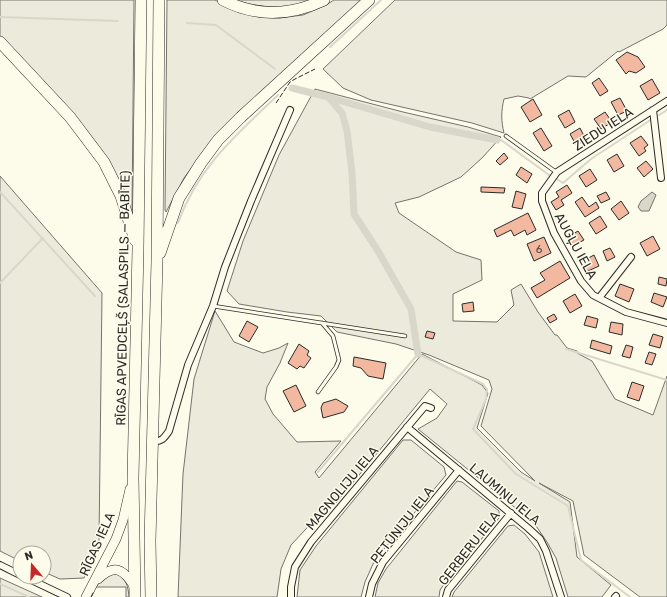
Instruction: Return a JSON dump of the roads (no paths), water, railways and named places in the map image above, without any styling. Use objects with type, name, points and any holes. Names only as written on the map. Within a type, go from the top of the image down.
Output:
[{"type":"highway","name":"RĪGAS APVEDCEĻŠ (SALASPILS — BABĪTE)","points":[[135,597],[133,478],[141,0]]},
{"type":"highway","points":[[151,597],[150,541],[157,261],[159,0]]},
{"type":"highway","points":[[223,0],[250,10],[272,13],[296,11],[324,0]]},
{"type":"highway","points":[[157,261],[179,198],[200,163],[218,140],[240,117],[369,0]]},
{"type":"highway","points":[[0,42],[70,117],[104,162],[121,196],[138,249]]},
{"type":"main road","name":"RĪGAS IELA","points":[[86,597],[116,538],[123,520],[133,478]]},
{"type":"main road","points":[[94,583],[109,570],[114,570],[125,573],[134,586]]},
{"type":"street","name":"ZIEDU IELA","points":[[552,178],[557,172],[667,100]]},
{"type":"street","points":[[153,441],[163,440],[168,432],[188,365],[213,306],[225,267],[251,200],[290,110]]},
{"type":"street","points":[[653,110],[660,178]]},
{"type":"street","name":"AUGĻU IELA","points":[[552,178],[542,193],[544,209],[554,233],[581,281],[593,295],[626,312],[667,323]]},
{"type":"street","points":[[599,298],[631,257]]},
{"type":"street","name":"MAGNOLIJU IELA","points":[[291,597],[291,587],[295,567],[311,542],[425,406],[431,408]]},
{"type":"street","name":"LAUMIŅU IELA","points":[[407,427],[540,539],[546,550],[561,597]]},
{"type":"street","name":"PETŪNIJU IELA","points":[[369,597],[372,584],[383,562],[459,470]]},
{"type":"street","name":"GERBERU IELA","points":[[446,597],[448,590],[510,513]]},
{"type":"street","points":[[0,565],[12,570]]},
{"type":"street","points":[[42,585],[67,597]]},
{"type":"lane","points":[[506,136],[557,172]]},
{"type":"lane","points":[[213,306],[405,336]]},
{"type":"lane","points":[[318,392],[336,367],[339,360],[333,336],[322,323]]},
{"type":"waterway","points":[[330,47],[381,0]]},
{"type":"waterway","points":[[0,17],[118,21]]},
{"type":"waterway","points":[[187,23],[216,25],[275,69]]},
{"type":"waterway","points":[[292,88],[430,127],[497,140]]},
{"type":"waterway","points":[[178,223],[186,203],[207,168],[233,138],[278,95]]},
{"type":"waterway","points":[[328,97],[342,113],[347,131],[352,172],[354,214],[378,251],[411,309],[418,354]]},
{"type":"waterway","points":[[659,115],[667,110]]},
{"type":"waterway","points":[[555,178],[563,183],[591,159],[652,119]]},
{"type":"waterway","points":[[497,140],[501,140],[549,175]]},
{"type":"waterway","points":[[0,192],[95,296]]},
{"type":"waterway","points":[[0,283],[43,238]]},
{"type":"waterway","points":[[566,349],[667,380]]},
{"type":"waterway","points":[[318,472],[418,354],[483,384],[487,389],[486,399],[473,429],[516,474],[568,506],[581,560],[630,597]]},
{"type":"waterway","points":[[0,584],[29,597]]}]
